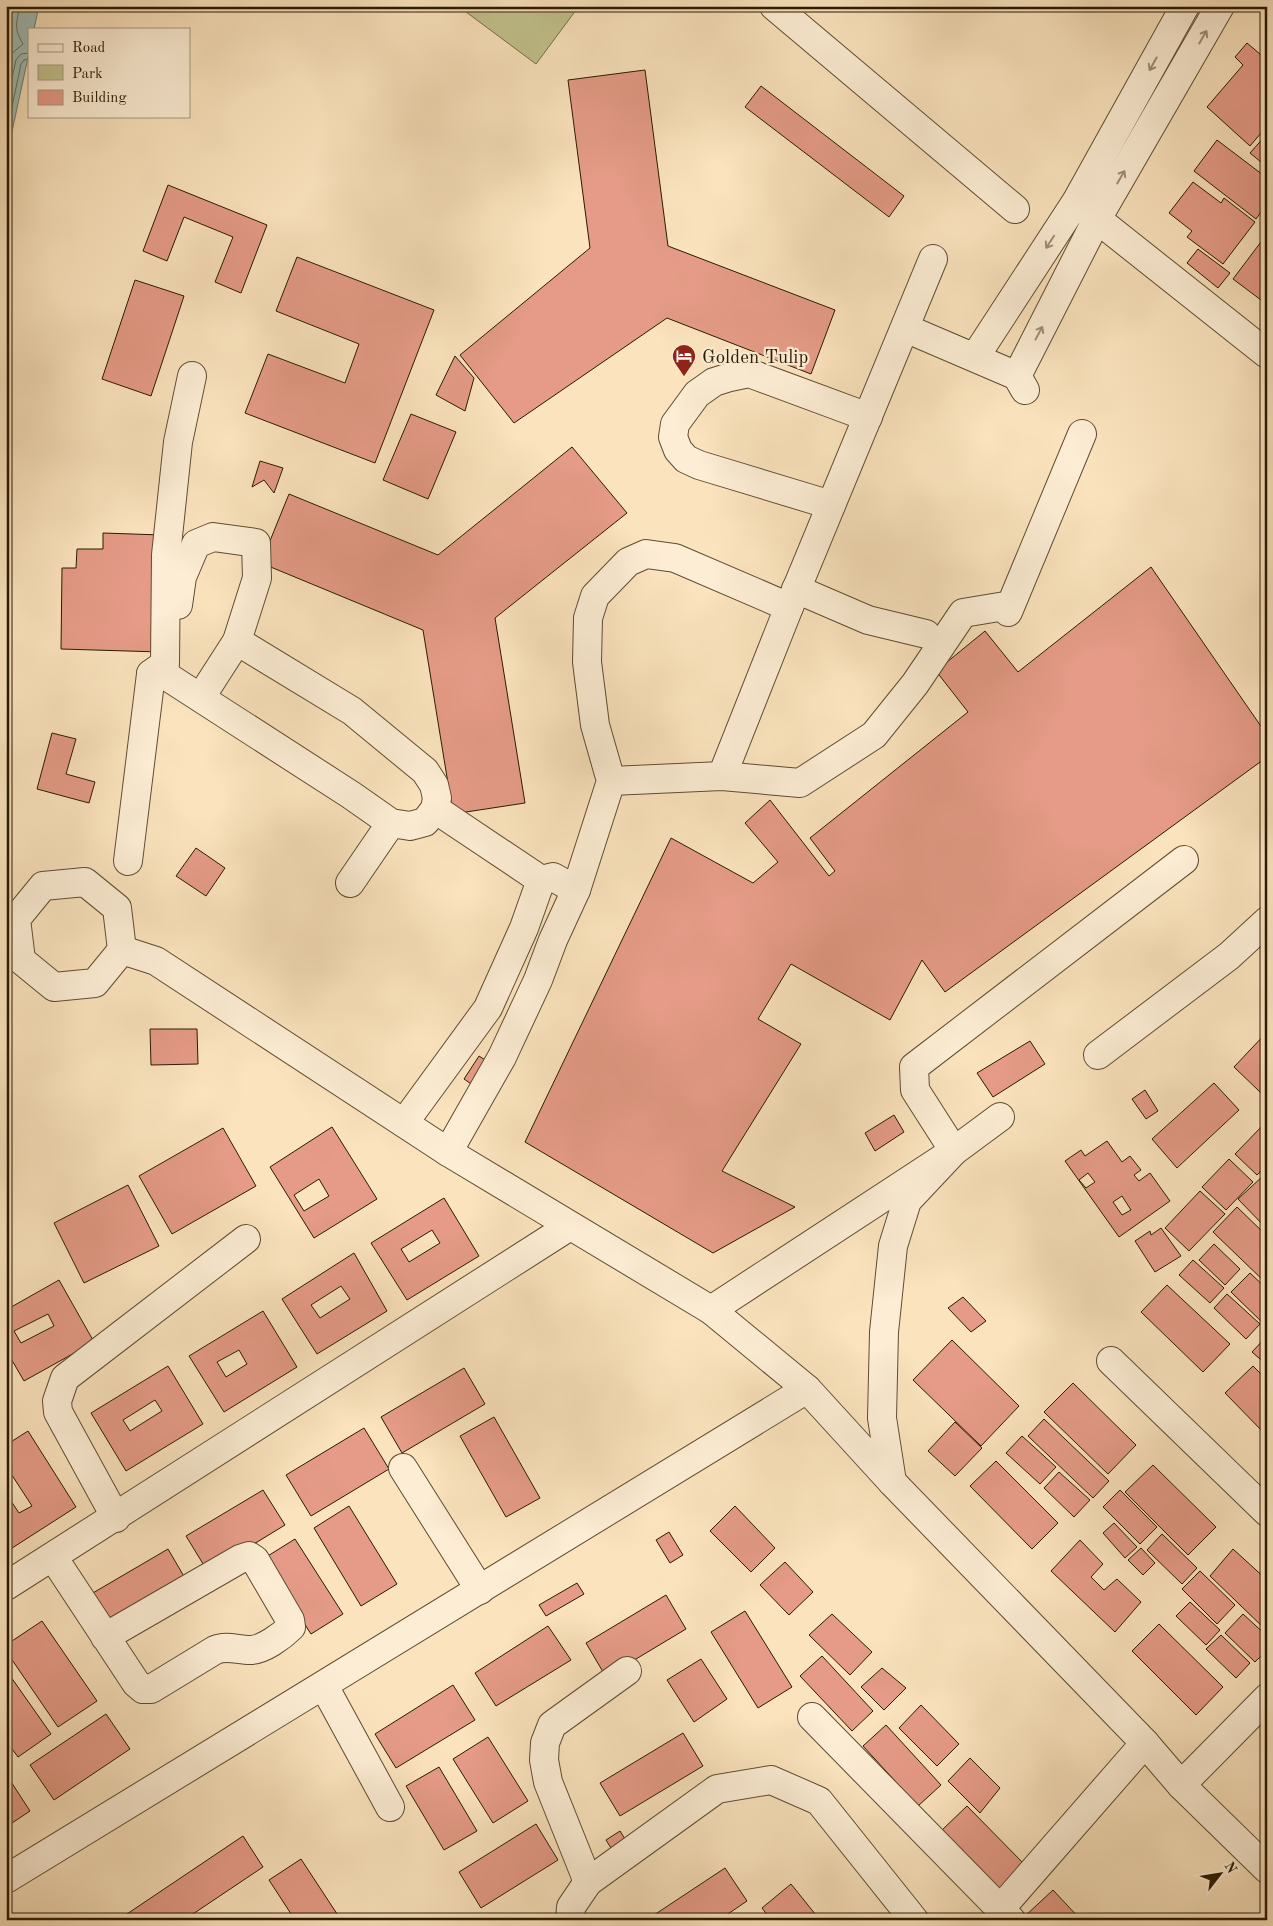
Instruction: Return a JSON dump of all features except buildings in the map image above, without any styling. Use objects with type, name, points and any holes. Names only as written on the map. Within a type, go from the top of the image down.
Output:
[{"type":"street","points":[[774,6],[1016,209]]},
{"type":"street","points":[[975,357],[1076,202],[1185,6]]},
{"type":"street","points":[[905,328],[975,357],[1021,383],[1097,219],[1220,6]]},
{"type":"street","points":[[1076,202],[1267,354]]},
{"type":"street","points":[[722,776],[831,505],[933,260]]},
{"type":"street","points":[[831,505],[686,459],[678,450],[673,437],[674,424],[697,394],[714,382],[749,374],[868,417]]},
{"type":"street","points":[[160,676],[165,664],[166,555],[178,442],[192,376]]},
{"type":"street","points":[[611,780],[722,776],[800,783],[874,735],[915,684],[963,614],[1005,606],[1008,612],[1082,434]]},
{"type":"street","points":[[128,861],[160,676],[178,616],[178,597],[182,577],[196,544],[213,537],[256,543],[257,578],[237,641],[201,697]]},
{"type":"street","points":[[448,1152],[502,1057],[538,980],[553,940],[576,890],[611,780],[595,724],[586,662],[588,618],[595,596],[628,562],[646,554],[675,558],[793,598],[868,620],[926,634]]},
{"type":"street","points":[[160,676],[201,697],[352,795],[391,823],[410,826],[425,822],[435,809],[437,798],[434,785],[425,771],[352,712],[237,641]]},
{"type":"street","points":[[435,809],[541,880],[553,877],[576,890]]},
{"type":"street","points":[[350,883],[391,823]]},
{"type":"street","points":[[954,1151],[915,1090],[914,1067],[1184,860]]},
{"type":"street","points":[[404,1123],[488,1008],[524,928],[541,880]]},
{"type":"street","points":[[1098,1055],[1229,956],[1267,921]]},
{"type":"street","points":[[122,950],[156,962],[448,1152],[659,1277],[711,1310],[807,1389],[892,1482],[1144,1743],[1181,1785],[1267,1869]]},
{"type":"street","points":[[711,1310],[954,1151],[1000,1117]]},
{"type":"street","points":[[892,1482],[882,1418],[884,1332],[893,1246],[907,1201],[954,1151]]},
{"type":"street","points":[[6,1586],[116,1518],[570,1226]]},
{"type":"street","points":[[116,1518],[58,1412],[58,1401],[65,1378],[246,1239]]},
{"type":"street","points":[[1111,1361],[1267,1512]]},
{"type":"street","points":[[6,1879],[807,1389]]},
{"type":"street","points":[[403,1468],[480,1590]]},
{"type":"street","points":[[53,1557],[105,1637],[136,1683],[143,1689],[151,1690],[222,1647],[253,1650],[259,1648],[285,1632],[291,1626],[290,1620],[254,1560],[249,1556],[240,1559],[105,1637]]},
{"type":"street","points":[[588,1882],[548,1782],[544,1760],[545,1743],[552,1725],[627,1671]]},
{"type":"street","points":[[324,1686],[390,1807]]},
{"type":"street","points":[[1181,1785],[1267,1698]]},
{"type":"street","points":[[812,1717],[1006,1914],[1144,1743]]},
{"type":"street","points":[[570,1920],[571,1907],[588,1882],[717,1789],[771,1780],[819,1801],[914,1920]]},
{"type":"green space","points":[[458,6],[579,6],[536,64]]},
{"type":"water","points":[[6,6],[39,6],[34,28],[28,28],[28,58],[6,159]]},
{"type":"place","name":"Golden Tulip","points":[[684,377]]}]
